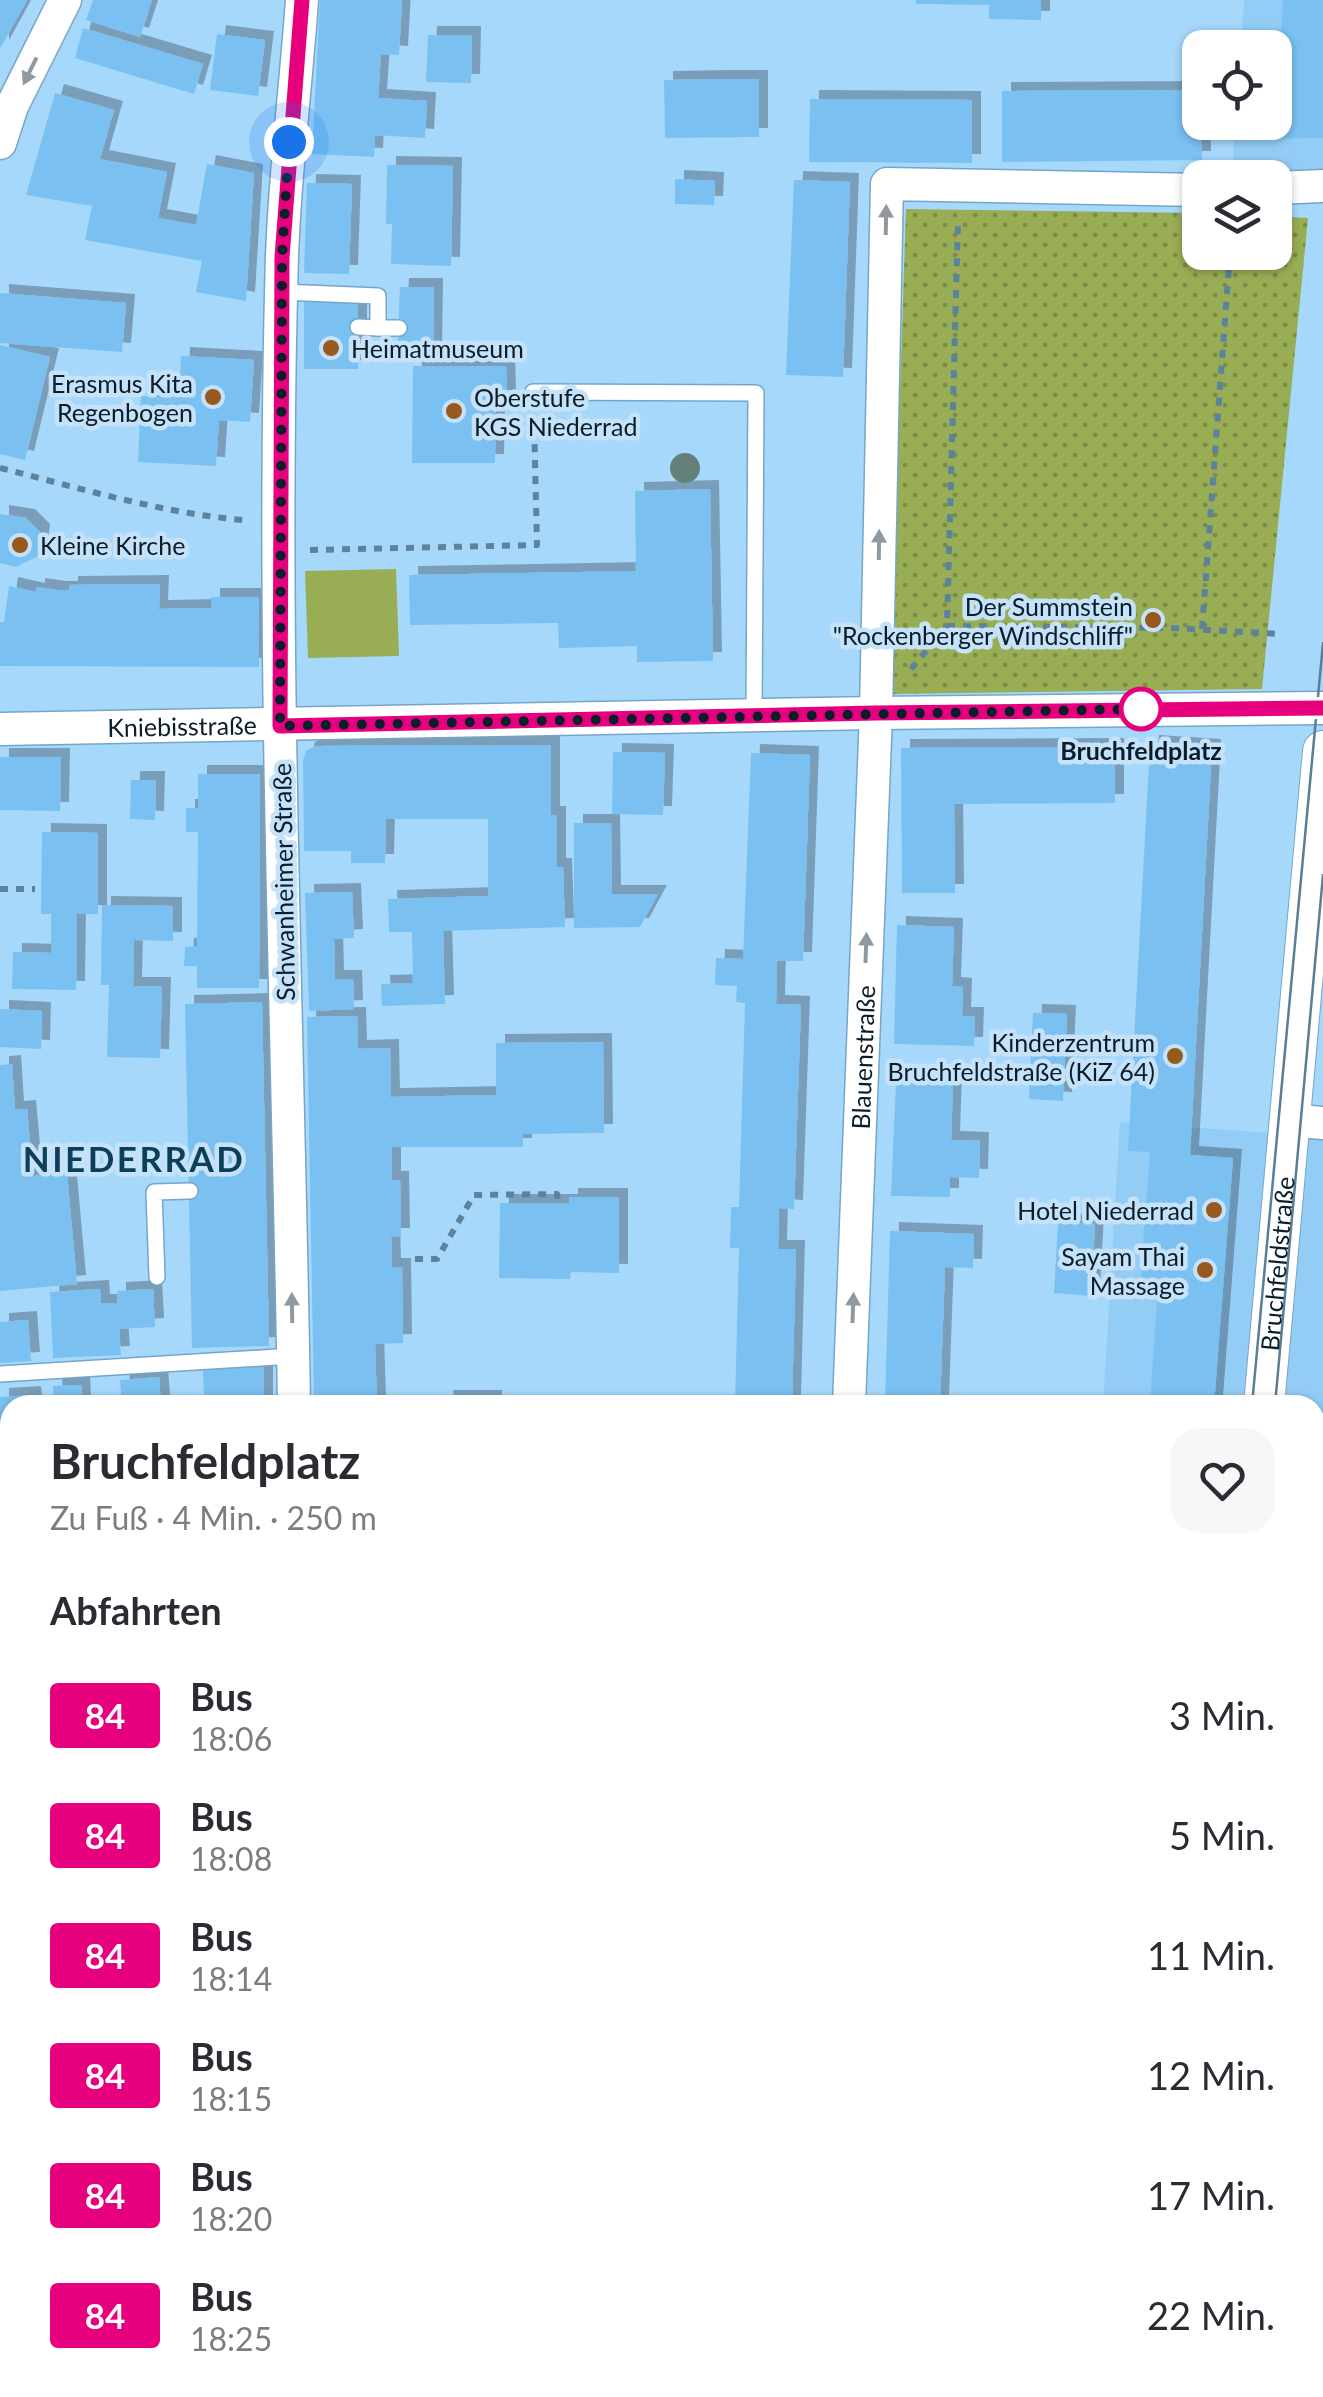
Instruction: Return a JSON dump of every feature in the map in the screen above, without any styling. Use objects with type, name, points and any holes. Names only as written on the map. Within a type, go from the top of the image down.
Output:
[{"type":"street","points":[[0,144],[12,106],[65,0]]},
{"type":"street","name":"Schwanheimer Straße","points":[[294,1395],[283,1190],[279,536],[286,174],[302,0]]},
{"type":"street","points":[[876,713],[887,184],[1182,190]]},
{"type":"street","points":[[1292,187],[1323,186]]},
{"type":"street","name":"Kniebisstraße","points":[[0,730],[1323,708]]},
{"type":"street","name":"Blauenstraße","points":[[849,1395],[876,713]]},
{"type":"street","name":"Bruchfeldstraße","points":[[1266,1395],[1307,1122],[1323,751]]},
{"type":"lane","points":[[282,292],[378,296],[378,328]]},
{"type":"lane","points":[[358,327],[399,328]]},
{"type":"lane","points":[[533,392],[756,394],[754,716]]},
{"type":"lane","points":[[157,1276],[154,1192],[190,1191]]},
{"type":"lane","points":[[0,1374],[293,1356]]},
{"type":"path","points":[[958,218],[947,626],[1281,634]]},
{"type":"path","points":[[1202,630],[1229,270]]},
{"type":"path","points":[[0,468],[279,536],[536,545],[533,392]]},
{"type":"path","points":[[0,889],[35,889]]},
{"type":"path","points":[[415,1259],[437,1259],[474,1195],[558,1194],[558,1202]]},
{"type":"shaded area","points":[[1244,0],[1323,0],[1323,175],[1292,176],[1292,160],[1233,160],[1234,140],[1292,140],[1292,30],[1242,30]]},
{"type":"shaded area","points":[[1120,1122],[1323,1137],[1323,1395],[1104,1395]]},
{"type":"green space","name":"Bruchfeldplatz","points":[[906,209],[1182,213],[1182,270],[1292,270],[1292,217],[1308,218],[1262,689],[890,694]]},
{"type":"green space","points":[[396,569],[399,656],[308,658],[305,571]]},
{"type":"building","points":[[0,0],[27,0],[0,49]]},
{"type":"building","points":[[93,0],[152,0],[140,37],[86,20]]},
{"type":"building","points":[[320,0],[402,0],[399,55],[381,54],[378,98],[427,101],[425,138],[375,135],[374,157],[312,154]]},
{"type":"building","points":[[916,0],[1041,0],[1041,20],[989,19],[989,5],[916,4]]},
{"type":"building","points":[[1283,0],[1323,0],[1323,138],[1292,138],[1292,30],[1281,30]]},
{"type":"building","points":[[83,28],[203,64],[194,94],[75,58]]},
{"type":"building","points":[[217,34],[265,40],[258,96],[210,90]]},
{"type":"building","points":[[428,35],[472,35],[471,83],[426,82]]},
{"type":"building","points":[[759,79],[759,137],[665,138],[664,80]]},
{"type":"building","points":[[1182,90],[1182,140],[1201,140],[1202,160],[1002,162],[1002,91]]},
{"type":"building","points":[[55,93],[114,110],[100,159],[167,172],[158,218],[196,225],[207,164],[254,173],[246,301],[196,292],[202,261],[85,240],[92,206],[26,195]]},
{"type":"building","points":[[810,99],[972,100],[972,163],[809,162]]},
{"type":"building","points":[[387,165],[453,166],[451,266],[391,264],[392,224],[386,224]]},
{"type":"building","points":[[675,179],[715,181],[714,205],[675,204]]},
{"type":"building","points":[[794,180],[850,182],[843,377],[786,375]]},
{"type":"building","points":[[307,183],[352,184],[349,274],[304,273]]},
{"type":"building","points":[[400,287],[434,287],[433,359],[397,358]]},
{"type":"building","points":[[0,293],[126,303],[122,352],[0,343]]},
{"type":"building","name":"Heimatmuseum","points":[[304,300],[358,301],[358,369],[304,369]]},
{"type":"building","points":[[0,345],[50,357],[25,460],[0,454]]},
{"type":"building","points":[[181,356],[254,360],[250,422],[219,420],[216,466],[138,462],[141,396],[179,398]]},
{"type":"building","name":"Oberstufe KGS Niederrad","points":[[413,366],[506,366],[507,399],[496,399],[495,463],[412,463]]},
{"type":"building","points":[[710,489],[713,661],[637,662],[637,646],[559,648],[558,623],[410,625],[409,575],[636,571],[635,491]]},
{"type":"building","name":"Kleine Kirche","points":[[0,514],[26,518],[41,533],[38,556],[16,567],[0,563]]},
{"type":"building","points":[[160,584],[159,609],[211,608],[211,597],[259,597],[259,667],[0,666],[0,622],[4,622],[9,586],[36,592],[36,587],[69,590],[69,585]]},
{"type":"building","points":[[1150,744],[1212,748],[1190,1155],[1233,1158],[1215,1395],[1151,1395],[1158,1286],[1140,1285],[1150,1152],[1128,1151]]},
{"type":"building","points":[[551,745],[551,815],[557,815],[557,867],[563,867],[565,927],[443,931],[445,1004],[382,1006],[381,984],[413,983],[412,932],[389,932],[388,899],[488,896],[488,819],[386,819],[385,863],[351,863],[351,851],[304,851],[306,751],[315,746]]},
{"type":"building","points":[[1115,747],[1115,803],[954,804],[955,893],[902,893],[901,748]]},
{"type":"building","points":[[613,752],[665,753],[663,815],[612,814]]},
{"type":"building","points":[[751,753],[810,755],[803,961],[777,961],[776,1004],[801,1005],[794,1209],[779,1208],[778,1249],[796,1249],[792,1395],[735,1395],[739,1248],[730,1248],[731,1207],[739,1207],[745,1003],[736,1002],[737,986],[715,985],[716,958],[743,959]]},
{"type":"building","points":[[0,757],[61,757],[60,811],[0,810]]},
{"type":"building","points":[[198,774],[260,774],[259,988],[197,988],[197,966],[184,966],[185,947],[197,946],[198,832],[186,832],[186,808],[198,808]]},
{"type":"building","points":[[131,780],[156,780],[155,820],[130,819]]},
{"type":"building","points":[[574,823],[611,823],[612,894],[658,894],[640,927],[574,928]]},
{"type":"building","points":[[42,832],[98,833],[98,914],[77,914],[76,990],[12,989],[13,952],[51,953],[51,914],[41,914]]},
{"type":"building","points":[[352,892],[354,938],[334,939],[335,979],[353,979],[354,1009],[309,1011],[305,893]]},
{"type":"building","points":[[102,905],[173,906],[173,941],[134,940],[133,986],[162,986],[160,1058],[107,1057],[109,985],[101,985]]},
{"type":"building","points":[[897,925],[954,927],[952,986],[963,987],[962,1016],[975,1016],[974,1046],[894,1044]]},
{"type":"building","points":[[262,1002],[269,1346],[192,1348],[185,1004]]},
{"type":"building","points":[[0,1009],[42,1011],[41,1049],[0,1047]]},
{"type":"building","points":[[1033,1013],[1067,1014],[1063,1101],[1029,1099]]},
{"type":"building","points":[[357,1016],[358,1049],[390,1048],[391,1097],[496,1095],[496,1043],[603,1042],[604,1133],[523,1134],[523,1147],[392,1147],[392,1180],[400,1180],[401,1237],[391,1237],[392,1267],[402,1267],[403,1343],[375,1344],[377,1395],[314,1395],[307,1017]]},
{"type":"building","points":[[12,1064],[15,1110],[27,1109],[33,1176],[67,1173],[77,1284],[0,1291],[0,1065]]},
{"type":"building","points":[[896,1082],[953,1084],[951,1140],[980,1141],[979,1178],[950,1177],[950,1197],[891,1196]]},
{"type":"building","points":[[569,1197],[619,1197],[619,1273],[571,1272],[570,1279],[499,1278],[500,1203],[569,1203]]},
{"type":"building","points":[[1058,1222],[1095,1224],[1091,1296],[1054,1293]]},
{"type":"building","points":[[890,1231],[974,1234],[973,1268],[945,1267],[940,1395],[885,1395]]},
{"type":"building","points":[[100,1289],[101,1303],[117,1303],[117,1291],[153,1289],[155,1327],[119,1329],[121,1355],[53,1358],[50,1292]]},
{"type":"building","points":[[28,1320],[31,1361],[0,1363],[0,1322]]},
{"type":"building","points":[[264,1364],[264,1395],[204,1395],[203,1366]]},
{"type":"building","points":[[159,1377],[160,1395],[121,1395],[120,1380]]},
{"type":"building","points":[[81,1385],[82,1395],[53,1395],[53,1386]]},
{"type":"tram line","points":[[1253,1395],[1323,643]]},
{"type":"tram line","points":[[1276,1395],[1323,875]]},
{"type":"bus line","name":"84","points":[[302,0],[282,257],[280,726],[1323,708]]},
{"type":"place","name":"Heimatmuseum","points":[[331,348]]},
{"type":"place","name":"Erasmus Kita Regenbogen","points":[[213,397]]},
{"type":"place","name":"Oberstufe KGS Niederrad","points":[[454,411]]},
{"type":"place","name":"Kleine Kirche","points":[[20,545]]},
{"type":"place","name":"Der Summstein \"Rockenberger Windschliff\"","points":[[1153,620]]},
{"type":"place","name":"Bruchfeldplatz","points":[[1141,709]]},
{"type":"place","name":"Kinderzentrum Bruchfeldstraße (KiZ 64)","points":[[1175,1056]]},
{"type":"place","name":"Hotel Niederrad","points":[[1214,1210]]},
{"type":"place","name":"Sayam Thai Massage","points":[[1205,1270]]},
{"type":"district","name":"NIEDERRAD","points":[[134,1158]]},
{"type":"route","points":[[289,142],[282,257],[280,726],[1141,709]]}]
